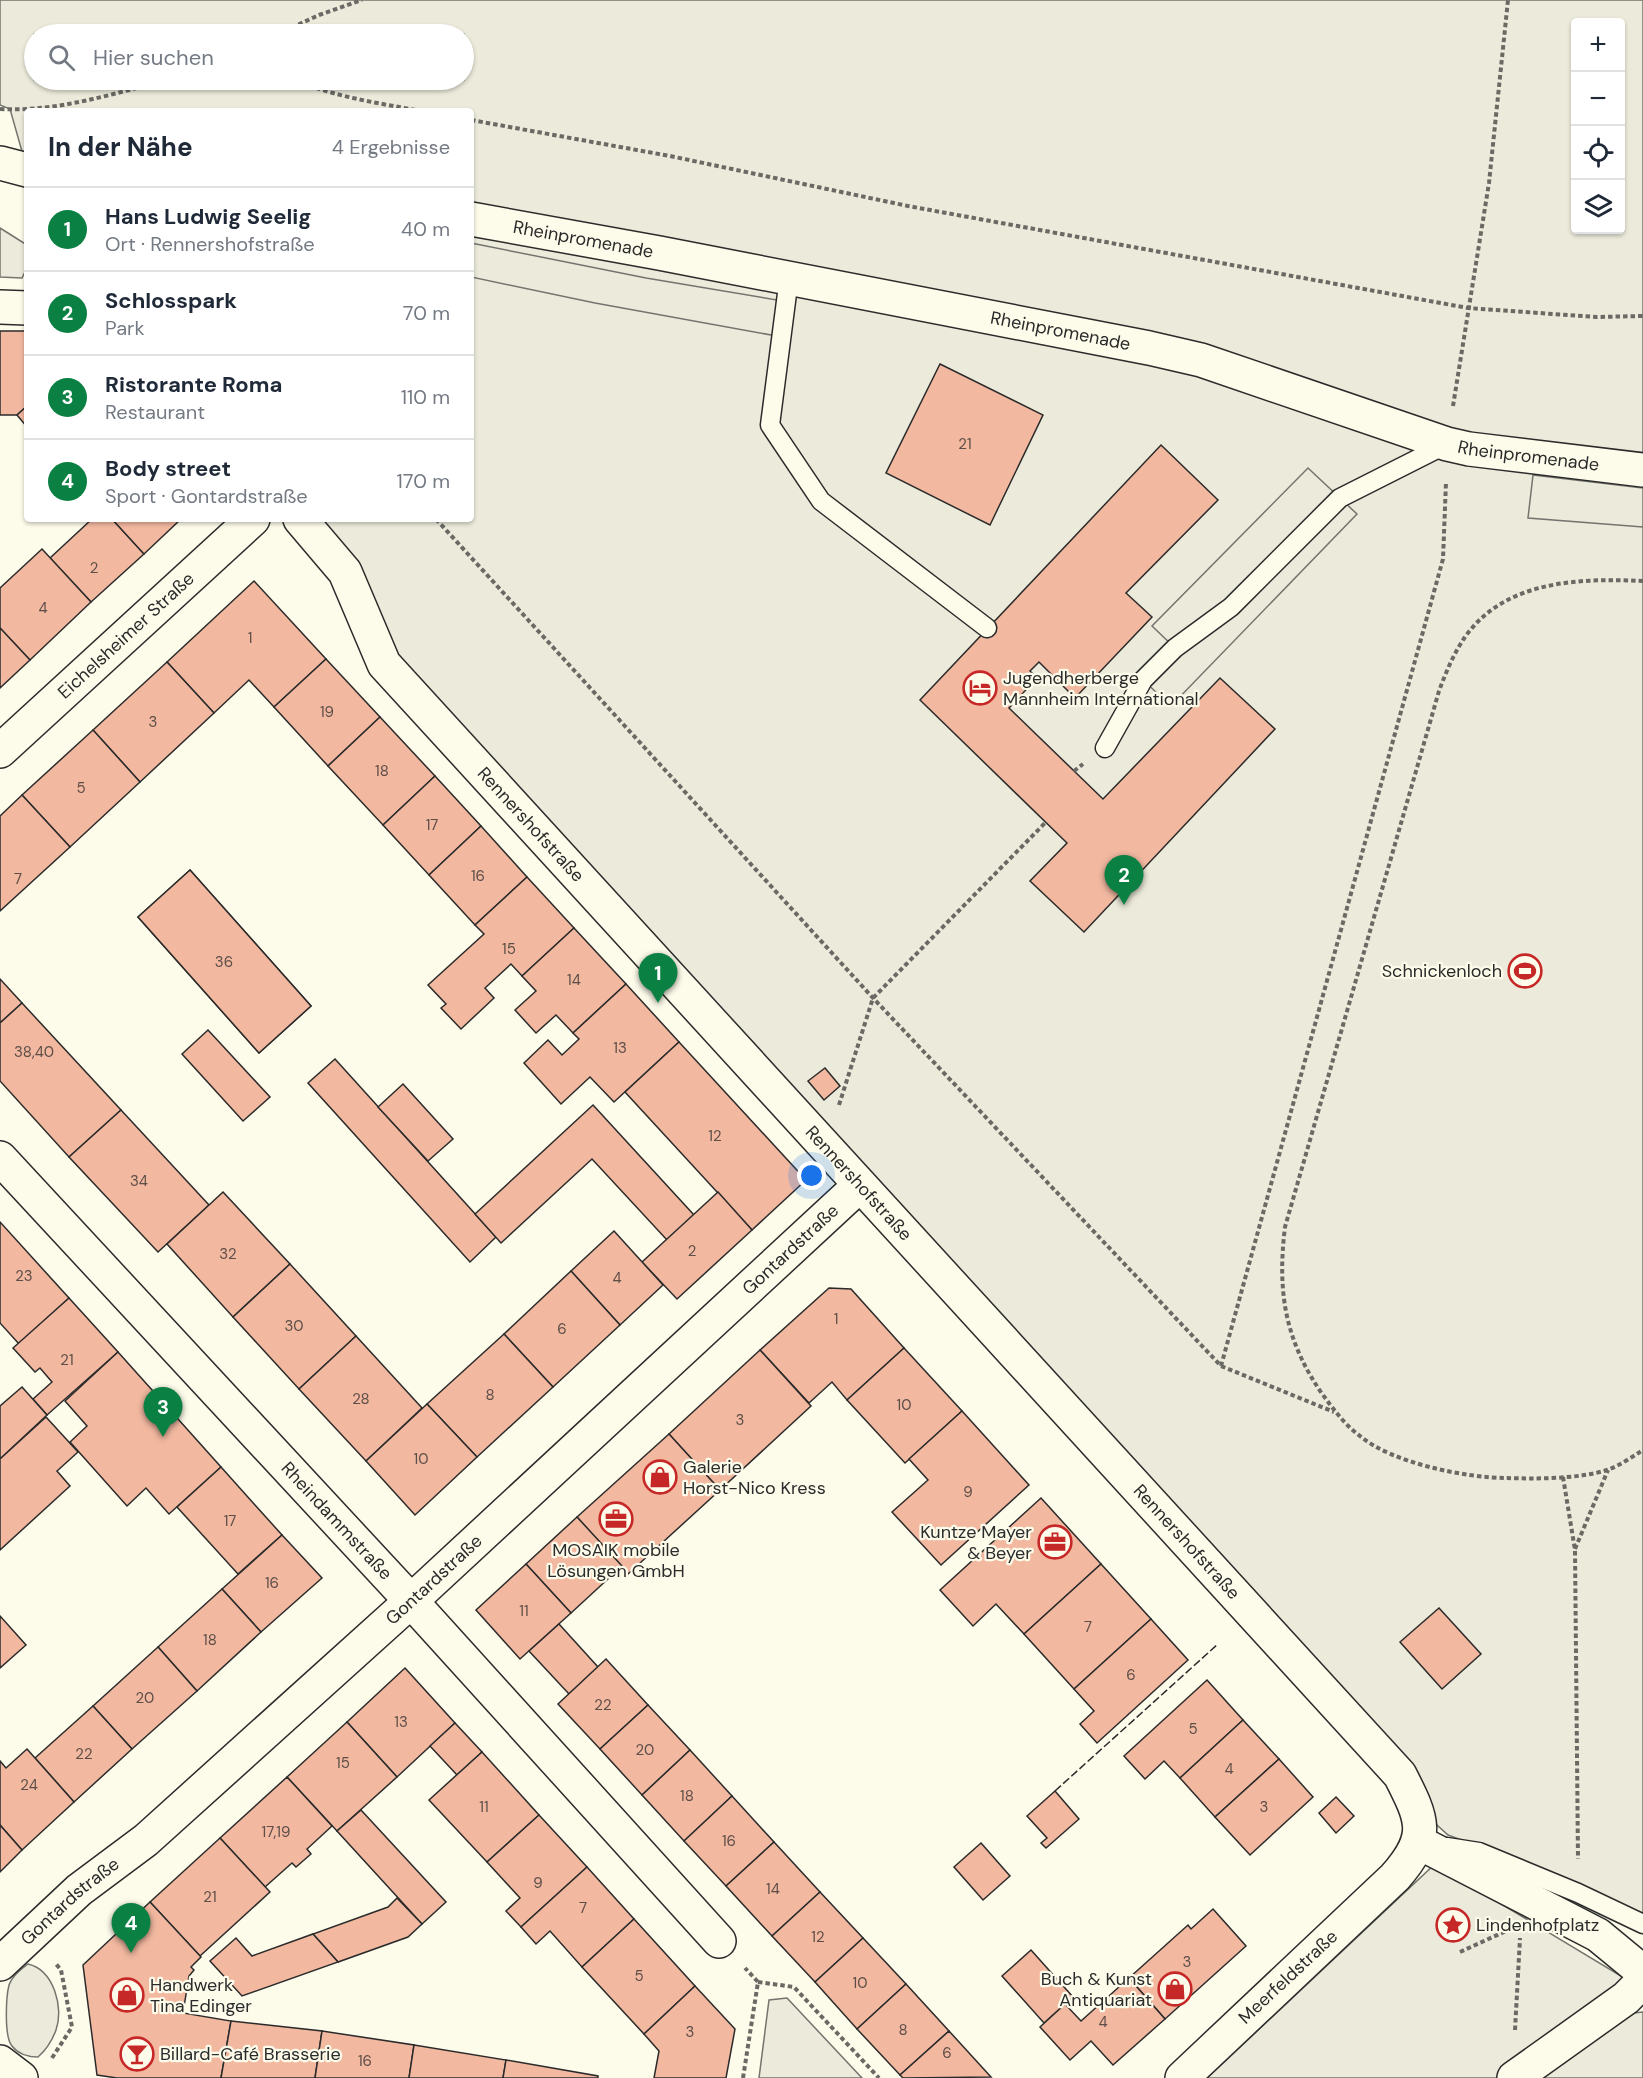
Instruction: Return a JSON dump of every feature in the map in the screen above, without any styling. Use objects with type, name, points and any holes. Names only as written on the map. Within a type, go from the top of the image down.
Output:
[{"type":"street","points":[[0,163],[24,169]]},
{"type":"street","name":"Rheinpromenade","points":[[474,220],[1149,348],[1201,360],[1447,444],[1494,453],[1643,470]]},
{"type":"street","points":[[0,308],[24,308]]},
{"type":"street","name":"Eichelsheimer Straße","points":[[0,751],[250,522]]},
{"type":"street","name":"Rennershofstraße","points":[[303,522],[345,572],[384,664],[1400,1775],[1416,1806],[1421,1826],[1418,1842]]},
{"type":"street","name":"Rheindammstraße","points":[[0,1158],[411,1601],[719,1941]]},
{"type":"street","name":"Gontardstraße","points":[[0,1964],[79,1890],[146,1840],[411,1601],[860,1185]]},
{"type":"street","points":[[1418,1842],[1598,1935],[1643,1972]]},
{"type":"street","name":"Meerfeldstraße","points":[[1182,2078],[1395,1877],[1409,1860],[1418,1842]]},
{"type":"street","points":[[1514,2078],[1626,1998],[1643,1981]]},
{"type":"street","points":[[0,2062],[21,2078]]},
{"type":"lane","points":[[789,278],[770,425],[822,501],[987,628]]},
{"type":"lane","points":[[1105,748],[1143,681],[1175,648],[1231,607],[1340,498],[1447,444]]},
{"type":"lane","points":[[1418,1842],[1479,1852],[1578,1893],[1643,1924]]},
{"type":"path","points":[[300,24],[362,0]]},
{"type":"path","points":[[1221,1366],[1443,559],[1447,444],[1489,183],[1508,0]]},
{"type":"path","points":[[41,108],[77,103],[128,90]]},
{"type":"path","points":[[321,90],[347,98],[402,108]]},
{"type":"path","points":[[0,109],[24,108]]},
{"type":"path","points":[[474,121],[670,156],[908,206],[1468,309],[1596,317],[1643,316]]},
{"type":"path","points":[[439,522],[873,998],[1221,1366],[1336,1413]]},
{"type":"path","points":[[1643,581],[1616,580],[1547,585],[1513,596],[1484,616],[1466,636],[1450,664],[1439,691],[1285,1227],[1282,1253],[1282,1288],[1286,1316],[1299,1356],[1315,1384],[1336,1413],[1361,1437],[1390,1453],[1450,1473],[1492,1478],[1535,1479],[1608,1470],[1643,1450]]},
{"type":"path","points":[[836,1114],[873,998],[1046,822]]},
{"type":"path","points":[[1575,1550],[1608,1470]]},
{"type":"path","points":[[1563,1477],[1575,1550],[1578,1893]]},
{"type":"path","points":[[1514,2037],[1521,1931]]},
{"type":"path","points":[[29,1935],[61,1970],[72,2027],[50,2061]]},
{"type":"path","points":[[719,1941],[758,1982],[794,1987],[879,2078]]},
{"type":"path","points":[[743,2078],[758,1982]]},
{"type":"shaded area","points":[[0,0],[1643,0],[1643,1915],[1502,1855],[1448,1835],[1416,1806],[384,664],[302,522],[474,522],[474,108],[24,108],[24,158],[10,109],[0,105]]},
{"type":"shaded area","points":[[0,228],[24,243],[24,274],[22,278],[0,277]]},
{"type":"shaded area","points":[[474,244],[646,278],[789,302],[782,337],[595,303],[474,278]]},
{"type":"shaded area","points":[[1308,468],[1357,514],[1171,706],[1143,680],[1175,648],[1152,626]]},
{"type":"shaded area","points":[[1533,475],[1643,488],[1643,527],[1528,518]]},
{"type":"shaded area","name":"Lindenhofplatz","points":[[1435,1864],[1636,1985],[1499,2078],[1207,2078]]},
{"type":"shaded area","points":[[28,1964],[44,1974],[55,1991],[58,2001],[58,2021],[54,2034],[38,2057],[14,2049],[9,2041],[7,2026],[10,1982]]},
{"type":"shaded area","points":[[787,1998],[862,2078],[759,2078],[769,2000]]},
{"type":"shaded area","points":[[1643,2012],[1643,2078],[1527,2078],[1634,2013]]},
{"type":"building","points":[[0,331],[24,331],[24,409],[17,415],[0,415]]},
{"type":"building","points":[[940,364],[1043,415],[990,525],[886,473]]},
{"type":"building","points":[[24,409],[24,423],[17,415]]},
{"type":"building","name":"Jugendherberge Mannheim International","points":[[1161,445],[1218,500],[1126,593],[1152,617],[1075,698],[1039,662],[1030,671],[1037,678],[1009,708],[1103,799],[1220,678],[1275,729],[1084,932],[1030,881],[1067,843],[920,700]]},
{"type":"building","points":[[89,522],[115,522],[144,554],[91,602],[50,558]]},
{"type":"building","points":[[115,522],[178,522],[144,554]]},
{"type":"building","points":[[42,549],[91,602],[30,660],[0,628],[0,588]]},
{"type":"building","points":[[254,581],[326,659],[274,707],[249,680],[214,713],[167,662]]},
{"type":"building","points":[[0,628],[30,660],[0,688]]},
{"type":"building","points":[[326,659],[380,717],[328,766],[274,707]]},
{"type":"building","points":[[167,662],[214,713],[140,782],[93,730]]},
{"type":"building","points":[[380,717],[435,776],[383,825],[328,766]]},
{"type":"building","points":[[93,730],[140,782],[70,847],[22,795]]},
{"type":"building","points":[[435,776],[481,826],[429,875],[383,825]]},
{"type":"building","points":[[22,795],[70,847],[0,911],[0,816]]},
{"type":"building","points":[[481,826],[527,877],[475,925],[429,875]]},
{"type":"building","points":[[190,870],[311,1006],[259,1053],[138,917]]},
{"type":"building","points":[[190,870],[311,1006],[259,1053],[138,917]]},
{"type":"building","points":[[527,877],[574,928],[522,976],[511,964],[485,988],[494,998],[461,1029],[441,1008],[446,1004],[428,985],[484,934],[475,925]]},
{"type":"building","points":[[574,928],[626,984],[573,1033],[556,1015],[536,1033],[515,1010],[536,991],[522,976]]},
{"type":"building","points":[[0,979],[22,1003],[0,1023]]},
{"type":"building","points":[[626,984],[679,1042],[614,1102],[590,1077],[561,1104],[524,1063],[548,1040],[562,1055],[579,1039],[573,1033]]},
{"type":"building","points":[[22,1003],[121,1110],[69,1157],[0,1081],[0,1023]]},
{"type":"building","points":[[208,1030],[270,1097],[243,1121],[182,1054]]},
{"type":"building","points":[[679,1042],[806,1180],[752,1230],[625,1092]]},
{"type":"building","points":[[335,1059],[496,1237],[470,1262],[308,1083]]},
{"type":"building","points":[[825,1068],[840,1086],[824,1100],[808,1081]]},
{"type":"building","points":[[403,1084],[453,1139],[428,1161],[378,1107]]},
{"type":"building","points":[[593,1105],[694,1215],[667,1240],[592,1159],[501,1243],[475,1214]]},
{"type":"building","points":[[121,1110],[209,1205],[158,1252],[69,1157]]},
{"type":"building","points":[[223,1192],[290,1264],[233,1317],[167,1244]]},
{"type":"building","points":[[718,1192],[752,1230],[677,1299],[642,1262]]},
{"type":"building","points":[[0,1222],[69,1298],[19,1344],[0,1323]]},
{"type":"building","points":[[614,1231],[663,1285],[620,1325],[571,1271]]},
{"type":"building","points":[[290,1264],[356,1336],[299,1389],[233,1317]]},
{"type":"building","points":[[571,1271],[620,1325],[553,1387],[504,1334]]},
{"type":"building","points":[[829,1288],[851,1289],[904,1348],[847,1400],[832,1382],[809,1403],[760,1350]]},
{"type":"building","points":[[69,1298],[118,1352],[47,1415],[33,1399],[52,1382],[40,1368],[35,1372],[13,1348]]},
{"type":"building","points":[[504,1334],[553,1387],[477,1457],[427,1404]]},
{"type":"building","points":[[356,1336],[422,1408],[366,1461],[299,1389]]},
{"type":"building","points":[[904,1348],[962,1411],[905,1463],[847,1400]]},
{"type":"building","points":[[760,1350],[811,1406],[720,1490],[669,1434]]},
{"type":"building","points":[[118,1352],[221,1467],[169,1514],[146,1488],[127,1506],[70,1442],[87,1426],[65,1401]]},
{"type":"building","points":[[22,1387],[47,1415],[0,1459],[0,1406]]},
{"type":"building","points":[[427,1404],[477,1457],[415,1515],[366,1461]]},
{"type":"building","points":[[962,1411],[1029,1485],[941,1565],[892,1512],[928,1480],[909,1459]]},
{"type":"building","points":[[46,1417],[78,1452],[57,1471],[70,1486],[0,1550],[0,1459]]},
{"type":"building","points":[[669,1434],[720,1490],[628,1574],[577,1517]]},
{"type":"building","points":[[221,1467],[282,1535],[238,1574],[177,1507]]},
{"type":"building","points":[[1041,1498],[1101,1564],[1024,1634],[996,1604],[973,1626],[940,1590]]},
{"type":"building","points":[[577,1517],[622,1566],[571,1613],[526,1564]]},
{"type":"building","points":[[282,1535],[322,1578],[261,1632],[222,1589]]},
{"type":"building","points":[[526,1564],[571,1613],[520,1659],[476,1610]]},
{"type":"building","points":[[1101,1564],[1151,1619],[1074,1689],[1024,1634]]},
{"type":"building","points":[[222,1589],[261,1632],[197,1691],[158,1647]]},
{"type":"building","points":[[1439,1608],[1481,1654],[1442,1689],[1400,1642]]},
{"type":"building","points":[[0,1616],[26,1645],[0,1668]]},
{"type":"building","points":[[1151,1619],[1188,1660],[1097,1743],[1080,1724],[1094,1711],[1074,1689]]},
{"type":"building","points":[[559,1624],[598,1667],[569,1694],[529,1651]]},
{"type":"building","points":[[158,1647],[197,1691],[132,1749],[93,1706]]},
{"type":"building","points":[[606,1659],[648,1705],[600,1749],[558,1704]]},
{"type":"building","points":[[405,1668],[455,1723],[397,1777],[347,1722]]},
{"type":"building","points":[[1207,1680],[1243,1720],[1180,1778],[1164,1761],[1145,1779],[1124,1756]]},
{"type":"building","points":[[648,1705],[690,1750],[642,1795],[600,1749]]},
{"type":"building","points":[[93,1706],[132,1749],[74,1802],[35,1758]]},
{"type":"building","points":[[1243,1720],[1279,1759],[1215,1817],[1180,1778]]},
{"type":"building","points":[[347,1722],[397,1777],[337,1831],[287,1777]]},
{"type":"building","points":[[455,1723],[482,1752],[457,1775],[430,1746]]},
{"type":"building","points":[[27,1749],[74,1802],[22,1850],[0,1825],[0,1761],[6,1768]]},
{"type":"building","points":[[690,1750],[732,1796],[684,1841],[642,1795]]},
{"type":"building","points":[[482,1752],[539,1815],[487,1862],[429,1800]]},
{"type":"building","points":[[1279,1759],[1313,1797],[1250,1855],[1215,1817]]},
{"type":"building","points":[[287,1777],[332,1826],[307,1849],[311,1854],[296,1867],[292,1863],[265,1887],[220,1838]]},
{"type":"building","points":[[1055,1791],[1079,1819],[1046,1848],[1041,1843],[1047,1838],[1027,1816]]},
{"type":"building","points":[[732,1796],[774,1842],[726,1886],[684,1841]]},
{"type":"building","points":[[1336,1797],[1354,1816],[1336,1833],[1319,1813]]},
{"type":"building","points":[[361,1810],[446,1902],[422,1924],[337,1831]]},
{"type":"building","points":[[539,1815],[587,1867],[521,1927],[506,1911],[520,1898],[487,1862]]},
{"type":"building","points":[[0,1825],[22,1850],[0,1872]]},
{"type":"building","points":[[220,1838],[270,1892],[200,1956],[150,1902]]},
{"type":"building","points":[[774,1842],[820,1892],[772,1936],[726,1886]]},
{"type":"building","points":[[981,1843],[1010,1876],[983,1900],[954,1867]]},
{"type":"building","points":[[587,1867],[634,1919],[582,1967],[550,1931],[536,1944],[521,1927]]},
{"type":"building","points":[[820,1892],[863,1938],[815,1982],[772,1936]]},
{"type":"building","points":[[397,1898],[422,1924],[408,1937],[338,1962],[313,1934],[388,1907]]},
{"type":"building","points":[[150,1902],[201,1957],[191,1967],[194,1970],[189,1976],[183,2013],[231,2021],[221,2078],[117,2078],[97,2075],[83,1965]]},
{"type":"building","points":[[1213,1909],[1246,1946],[1165,2019],[1129,1978],[1188,1925],[1191,1929]]},
{"type":"building","points":[[634,1919],[695,1986],[644,2034],[582,1967]]},
{"type":"building","points":[[313,1934],[338,1962],[242,1996],[210,1961],[236,1938],[252,1956]]},
{"type":"building","points":[[863,1938],[906,1984],[857,2029],[815,1982]]},
{"type":"building","points":[[1031,1950],[1073,1997],[1044,2023],[1002,1976]]},
{"type":"building","points":[[1129,1978],[1165,2019],[1113,2065],[1091,2041],[1070,2060],[1040,2027],[1065,2004],[1081,2021]]},
{"type":"building","points":[[906,1984],[949,2031],[900,2075],[857,2029]]},
{"type":"building","points":[[695,1986],[735,2029],[726,2078],[654,2078],[659,2051],[644,2034]]},
{"type":"building","points":[[231,2021],[322,2031],[315,2078],[221,2078]]},
{"type":"building","points":[[322,2031],[414,2045],[409,2078],[315,2078]]},
{"type":"building","points":[[949,2031],[991,2077],[903,2078],[900,2075]]},
{"type":"building","points":[[414,2045],[506,2060],[503,2078],[409,2078]]},
{"type":"building","points":[[506,2060],[598,2076],[598,2078],[503,2078]]},
{"type":"fence","points":[[1055,1791],[1218,1644]]},
{"type":"place","name":"Jugendherberge Mannheim International","points":[[980,688]]},
{"type":"place","name":"Schlosspark","points":[[1124,905]]},
{"type":"place","name":"Schnickenloch","points":[[1525,971]]},
{"type":"place","name":"Hans Ludwig Seelig","points":[[658,1003]]},
{"type":"place","name":"Ristorante Roma","points":[[163,1437]]},
{"type":"place","name":"Galerie Horst-Nico Kress","points":[[660,1477]]},
{"type":"place","name":"MOSAIK mobile Lösungen GmbH","points":[[616,1519]]},
{"type":"place","name":"Kuntze Mayer & Beyer","points":[[1055,1542]]},
{"type":"place","name":"Lindenhofplatz","points":[[1453,1925]]},
{"type":"place","name":"Body street","points":[[131,1953]]},
{"type":"place","name":"Buch & Kunst Antiquariat","points":[[1175,1989]]},
{"type":"place","name":"Handwerk Tina Edinger","points":[[127,1995]]},
{"type":"place","name":"Billard-Café Brasserie","points":[[137,2054]]}]
